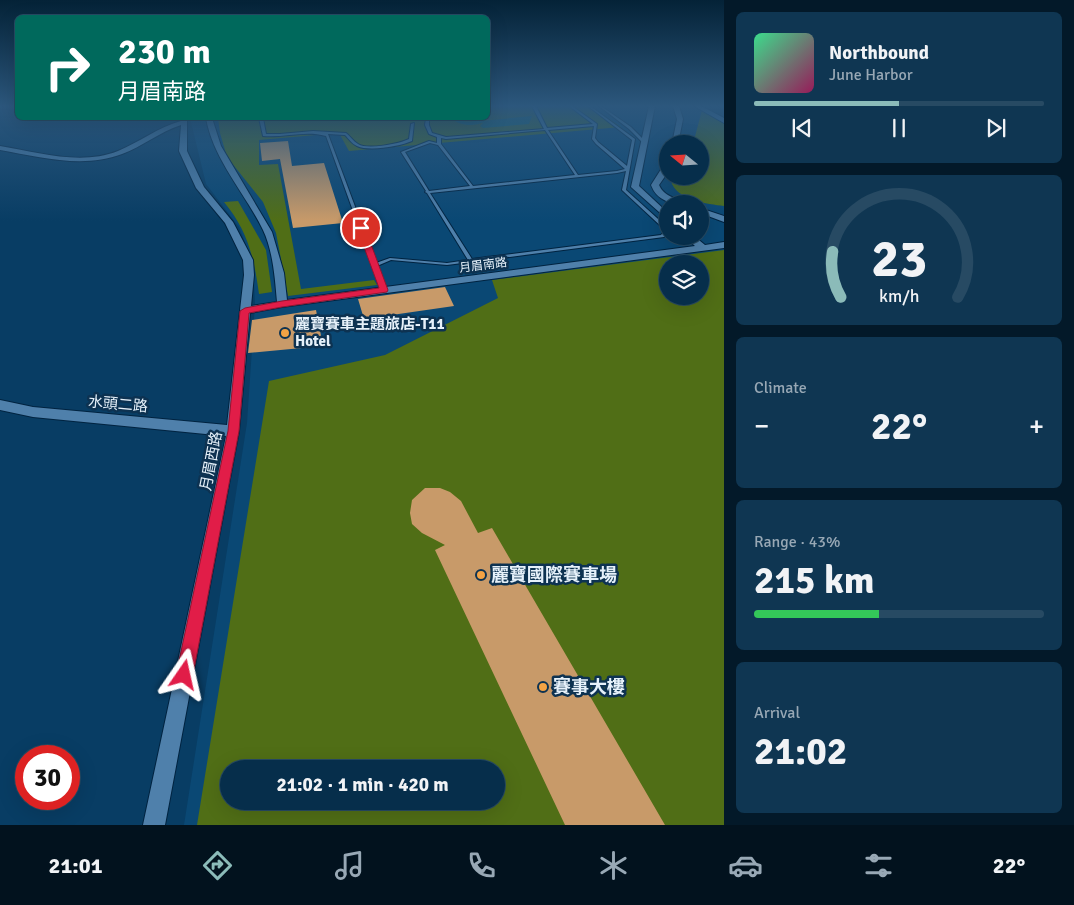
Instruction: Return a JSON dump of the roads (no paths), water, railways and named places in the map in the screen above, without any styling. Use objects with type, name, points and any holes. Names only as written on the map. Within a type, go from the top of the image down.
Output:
[{"type":"street","points":[[0,148],[65,159],[92,159],[118,153],[136,144]]},
{"type":"street","name":"月眉西路","points":[[154,825],[233,431],[249,276],[248,260],[229,222],[200,188],[183,151],[183,144]]},
{"type":"street","points":[[218,144],[268,232],[279,273],[282,304]]},
{"type":"street","points":[[644,144],[635,187],[659,210]]},
{"type":"street","points":[[659,179],[655,185],[656,192],[661,195]]},
{"type":"street","points":[[709,211],[724,214]]},
{"type":"street","points":[[709,213],[724,219]]},
{"type":"street","points":[[699,245],[703,248]]},
{"type":"street","name":"月眉南路","points":[[245,311],[282,304],[724,245]]},
{"type":"street","name":"水頭二路","points":[[0,405],[33,412],[233,431]]},
{"type":"lane","points":[[331,144],[384,290]]},
{"type":"lane","points":[[356,144],[394,144]]},
{"type":"lane","points":[[404,144],[407,151]]},
{"type":"lane","points":[[424,144],[402,152],[471,261]]},
{"type":"lane","points":[[439,144],[472,187]]},
{"type":"lane","points":[[556,144],[577,176]]},
{"type":"lane","points":[[598,144],[628,169]]},
{"type":"lane","points":[[375,265],[390,259],[447,264],[662,236],[667,230],[624,190],[633,144]]},
{"type":"lane","points":[[428,192],[628,169]]},
{"type":"place","name":"麗寶賽車主題旅店-T11 Hotel","points":[[285,333]]},
{"type":"place","name":"麗寶國際賽車場","points":[[481,575]]},
{"type":"place","name":"賽事大樓","points":[[543,687]]}]
